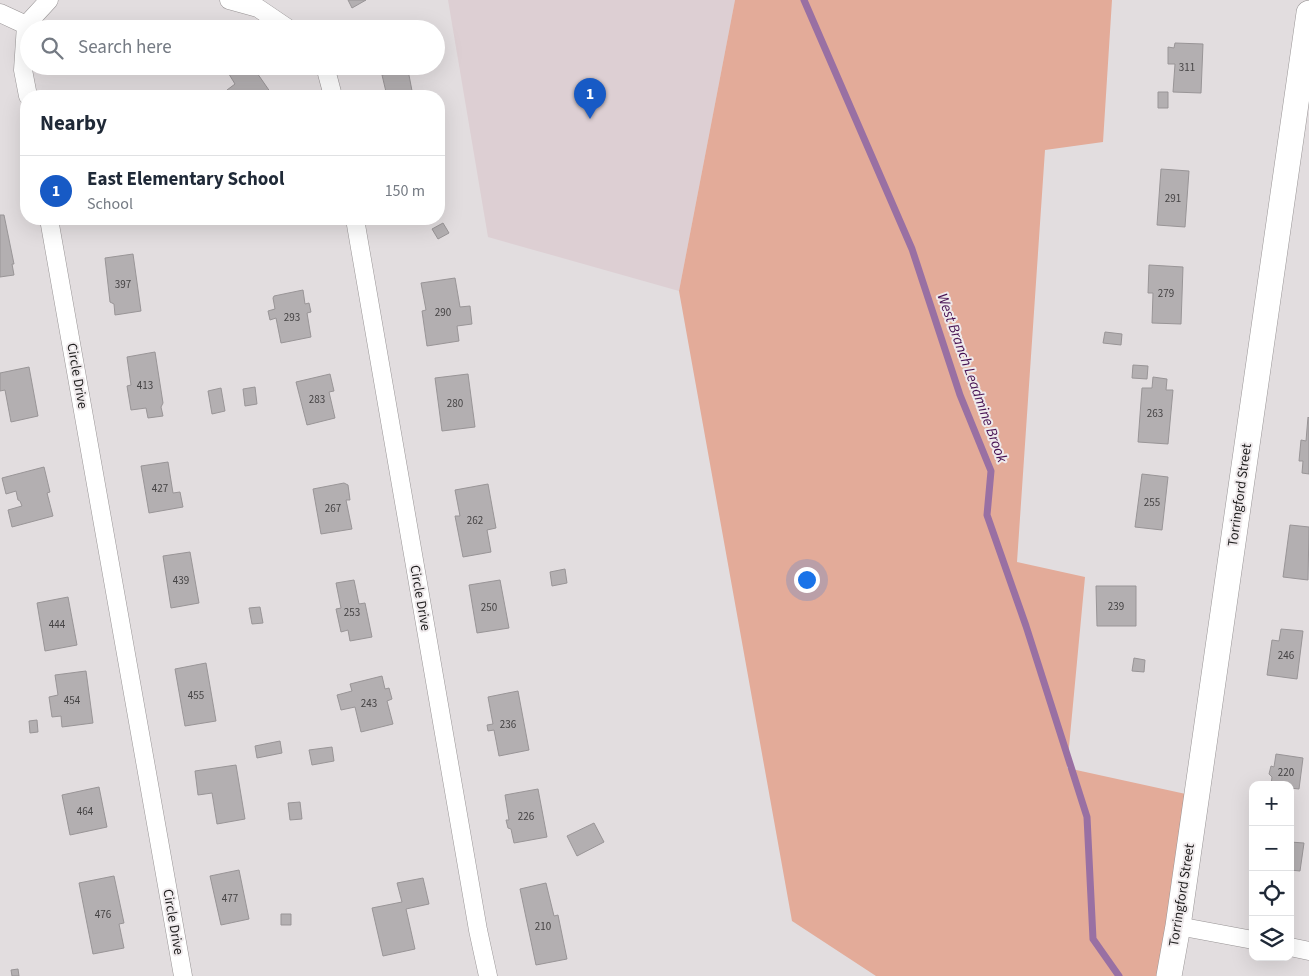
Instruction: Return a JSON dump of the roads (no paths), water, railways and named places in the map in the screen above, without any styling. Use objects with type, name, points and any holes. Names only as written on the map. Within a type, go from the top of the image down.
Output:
[{"type":"main road","name":"Torringford Street","points":[[1169,976],[1178,926],[1309,13]]},
{"type":"street","points":[[31,20],[49,0]]},
{"type":"street","points":[[229,0],[258,8],[276,20]]},
{"type":"street","points":[[0,14],[20,22]]},
{"type":"street","points":[[24,75],[27,90]]},
{"type":"street","points":[[327,75],[331,90]]},
{"type":"street","name":"Circle Drive","points":[[50,225],[183,976]]},
{"type":"street","name":"Circle Drive","points":[[356,225],[478,930],[488,976]]},
{"type":"street","points":[[1178,926],[1249,939]]},
{"type":"street","points":[[1294,948],[1309,950]]},
{"type":"waterway","name":"West Branch Leadmine Brook","points":[[804,0],[912,249],[960,395],[991,471],[987,515],[1026,626],[1087,817],[1093,939],[1119,976]]},
{"type":"place","name":"East Elementary School","points":[[590,119]]}]
